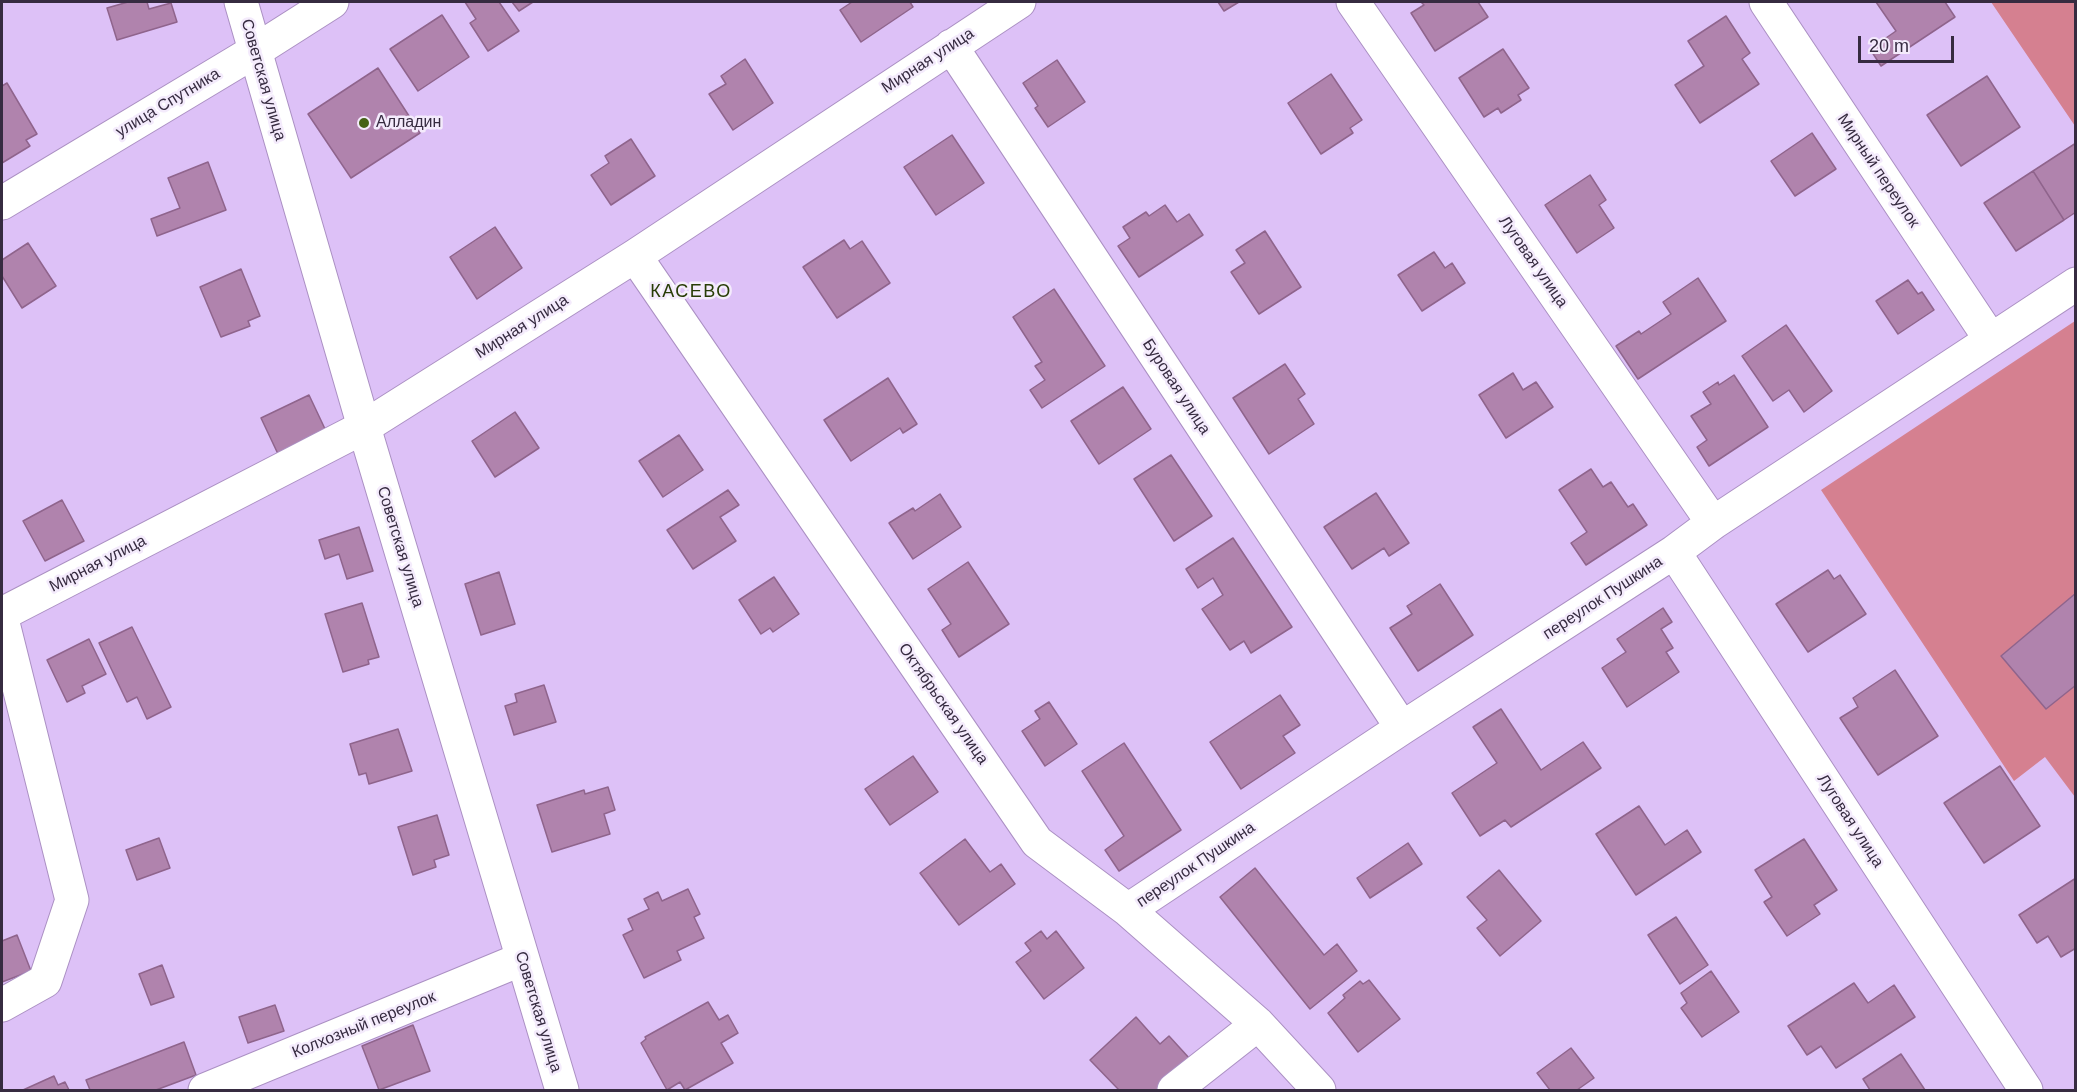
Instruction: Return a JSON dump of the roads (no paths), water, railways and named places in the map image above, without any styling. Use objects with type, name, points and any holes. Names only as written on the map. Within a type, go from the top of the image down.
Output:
[{"type":"street","name":"Советская улица","points":[[241,2],[364,427],[562,1090]]},
{"type":"street","name":"улица Спутника","points":[[2,203],[332,2]]},
{"type":"street","name":"Мирная улица","points":[[2,617],[364,427],[634,256],[1019,2]]},
{"type":"street","name":"Луговая улица","points":[[1353,2],[1713,523]]},
{"type":"street","name":"Мирный переулок","points":[[1766,2],[1991,340]]},
{"type":"street","name":"Буровая улица","points":[[951,46],[1402,728]]},
{"type":"street","name":"Октябрьская улица","points":[[634,256],[1037,842],[1128,910],[1258,1024],[1319,1090]]},
{"type":"street","name":"переулок Пушкина","points":[[1128,910],[1402,728],[1674,552],[1713,523],[2076,284]]},
{"type":"street","name":"Луговая улица","points":[[1674,552],[2026,1090]]},
{"type":"street","points":[[2,617],[72,900],[45,981],[2,1005]]},
{"type":"street","name":"Колхозный переулок","points":[[205,1090],[522,959]]},
{"type":"street","points":[[1174,1090],[1258,1024]]},
{"type":"place","name":"Алладин","points":[[364,123]]},
{"type":"district","name":"КАСЕВО","points":[[691,292]]}]
